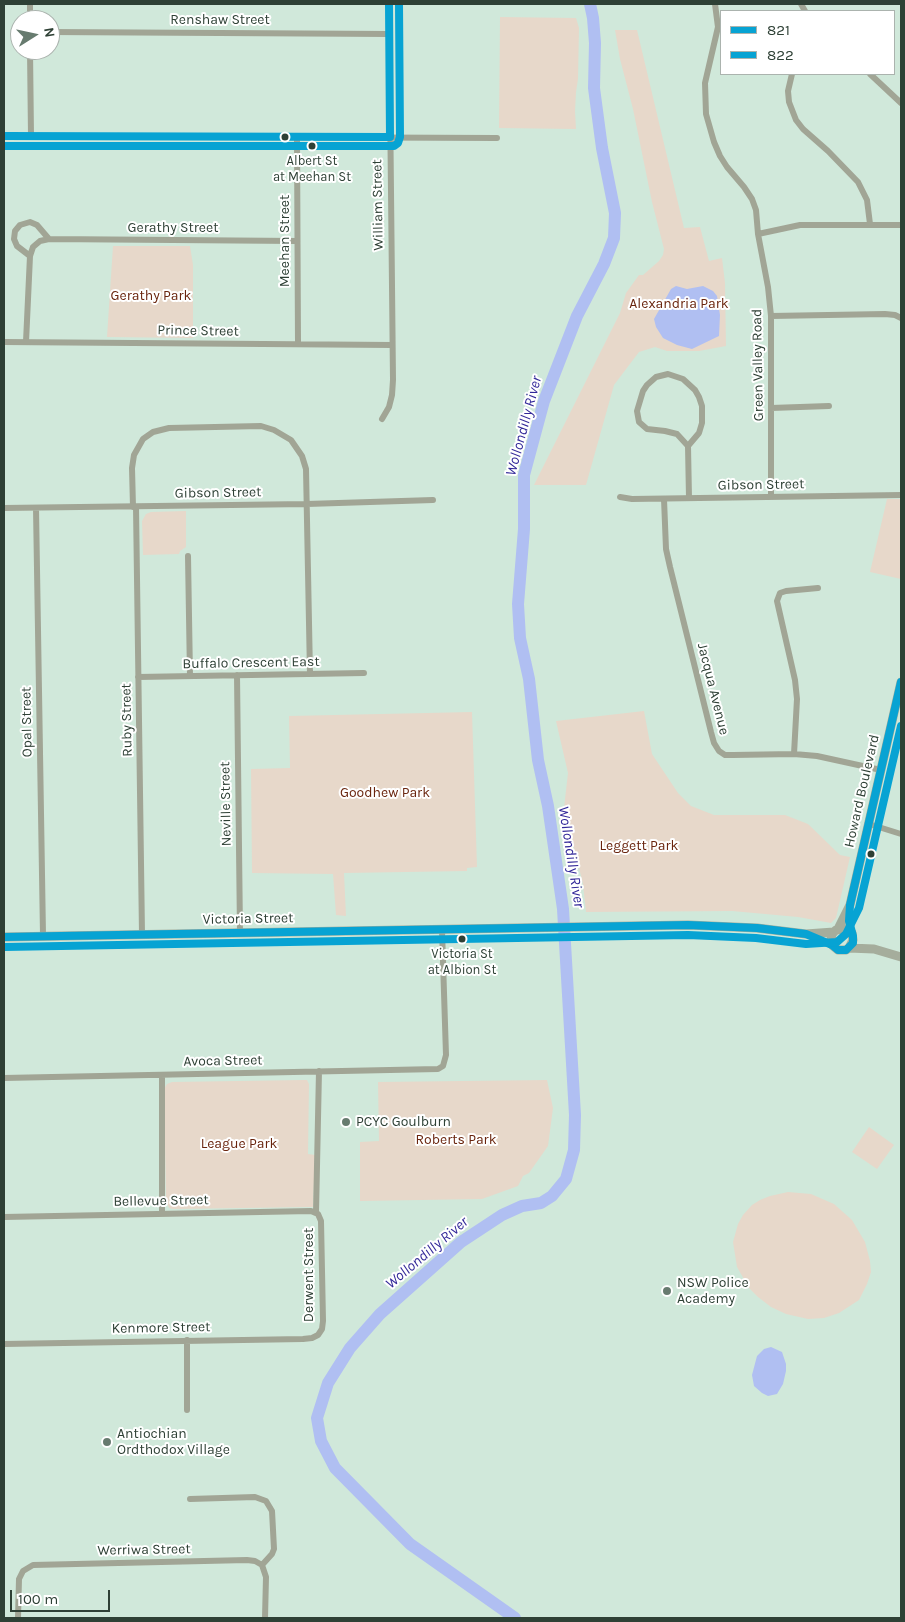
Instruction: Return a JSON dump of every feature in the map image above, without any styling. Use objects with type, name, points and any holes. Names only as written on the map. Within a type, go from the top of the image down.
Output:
[{"type":"main road","name":"Howard Boulevard","points":[[852,935],[849,921],[850,905],[901,682]]},
{"type":"main road","name":"Howard Boulevard","points":[[836,930],[850,905]]},
{"type":"main road","name":"Victoria Street","points":[[4,937],[688,925],[757,928],[806,934]]},
{"type":"main road","points":[[806,934],[846,929],[874,949]]},
{"type":"main road","points":[[832,945],[831,940],[836,930]]},
{"type":"main road","points":[[806,934],[842,951],[849,948],[874,949],[901,957]]},
{"type":"main road","points":[[849,948],[853,943],[852,935]]},
{"type":"street","name":"William Street","points":[[382,420],[389,407],[392,395],[393,359],[389,4]]},
{"type":"street","name":"Green Valley Road","points":[[715,4],[718,27],[705,82],[706,114],[720,156],[744,187],[752,199],[756,210],[771,316],[771,497]]},
{"type":"street","name":"Renshaw Street","points":[[60,32],[390,34]]},
{"type":"street","points":[[30,60],[31,136]]},
{"type":"street","points":[[792,75],[788,91],[789,102],[794,115],[803,129],[828,151],[858,182],[867,200],[870,224]]},
{"type":"street","points":[[871,75],[901,103]]},
{"type":"street","points":[[4,136],[497,138]]},
{"type":"street","name":"Meehan Street","points":[[296,137],[298,344]]},
{"type":"street","points":[[26,342],[30,256],[36,244],[48,239],[37,224],[30,222],[20,225],[15,231],[14,239],[17,246],[30,256]]},
{"type":"street","points":[[758,234],[800,225],[901,224]]},
{"type":"street","name":"Gerathy Street","points":[[48,239],[298,241]]},
{"type":"street","points":[[771,316],[885,314],[901,318]]},
{"type":"street","name":"Prince Street","points":[[4,342],[392,345]]},
{"type":"street","points":[[688,446],[677,434],[647,429],[639,422],[637,411],[643,391],[656,377],[668,374],[683,379],[695,390],[699,397],[703,415],[702,423],[699,433],[688,446],[689,498]]},
{"type":"street","points":[[771,408],[829,406]]},
{"type":"street","name":"Ruby Street","points":[[142,934],[133,461],[139,444],[152,432],[164,428],[261,426],[280,432],[291,440],[302,456],[306,469],[310,674]]},
{"type":"street","name":"Gibson Street","points":[[620,497],[664,499],[901,495]]},
{"type":"street","name":"Jacqua Avenue","points":[[664,499],[666,549],[714,743],[718,751],[725,755],[794,754],[826,758],[881,770]]},
{"type":"street","name":"Gibson Street","points":[[4,508],[307,504],[433,500]]},
{"type":"street","name":"Opal Street","points":[[36,508],[44,935]]},
{"type":"street","points":[[188,556],[190,676]]},
{"type":"street","points":[[794,754],[797,699],[795,680],[777,601],[780,593],[786,590],[818,588]]},
{"type":"street","name":"Buffalo Crescent East","points":[[138,677],[364,674]]},
{"type":"street","name":"Neville Street","points":[[237,675],[240,933]]},
{"type":"street","points":[[869,824],[901,834]]},
{"type":"street","name":"Avoca Street","points":[[4,1078],[438,1069],[443,1066],[446,1055],[442,930]]},
{"type":"street","name":"Derwent Street","points":[[318,1335],[324,1321],[322,1228],[317,1214],[319,1071]]},
{"type":"street","points":[[162,1075],[162,1214]]},
{"type":"street","name":"Bellevue Street","points":[[4,1217],[303,1211],[317,1214]]},
{"type":"street","name":"Kenmore Street","points":[[4,1344],[312,1338],[318,1335]]},
{"type":"street","points":[[187,1340],[187,1410]]},
{"type":"street","points":[[190,1499],[255,1497],[269,1504],[272,1510],[274,1549],[262,1565],[266,1576],[265,1618]]},
{"type":"street","name":"Werriwa Street","points":[[18,1618],[19,1579],[23,1571],[37,1565],[247,1560],[255,1561],[262,1565]]},
{"type":"green space","points":[[500,17],[576,18],[579,28],[575,111],[576,129],[499,128]]},
{"type":"green space","name":"Alexandria Park","points":[[615,30],[637,30],[684,228],[700,227],[709,261],[722,258],[725,283],[726,346],[699,351],[667,351],[655,347],[639,352],[614,385],[586,485],[534,485],[620,313],[626,293],[639,275],[643,275],[663,255],[664,249]]},
{"type":"green space","name":"Gerathy Park","points":[[113,246],[190,246],[193,265],[193,338],[107,337]]},
{"type":"green space","points":[[887,499],[901,499],[901,579],[870,572]]},
{"type":"green space","points":[[186,511],[186,547],[179,554],[143,555],[142,521],[146,514],[151,512]]},
{"type":"green space","name":"Leggett Park","points":[[644,711],[652,754],[678,793],[691,806],[714,815],[785,815],[808,824],[840,855],[850,857],[836,918],[831,923],[798,917],[732,911],[586,912],[583,884],[564,808],[568,773],[556,721]]},
{"type":"green space","name":"Goodhew Park","points":[[472,712],[477,867],[467,868],[467,871],[344,873],[346,916],[336,915],[333,874],[252,873],[251,769],[290,768],[289,716]]},
{"type":"green space","name":"League Park","points":[[307,1080],[309,1084],[308,1154],[315,1155],[313,1207],[169,1208],[166,1201],[164,1089],[167,1084],[172,1082]]},
{"type":"green space","name":"Roberts Park","points":[[547,1080],[553,1108],[548,1146],[529,1173],[523,1176],[518,1186],[482,1199],[360,1201],[360,1142],[379,1141],[378,1082]]},
{"type":"green space","points":[[869,1127],[894,1145],[877,1169],[852,1152]]},
{"type":"green space","points":[[788,1192],[811,1194],[834,1204],[852,1220],[865,1242],[871,1272],[867,1284],[859,1300],[839,1313],[824,1318],[808,1319],[786,1314],[771,1307],[758,1297],[749,1288],[737,1267],[733,1242],[738,1224],[743,1215],[752,1205],[760,1200]]},
{"type":"water","points":[[676,286],[687,289],[703,286],[713,291],[717,296],[720,315],[719,336],[692,349],[677,345],[663,338],[656,327],[654,319],[671,289]]},
{"type":"water","points":[[771,1347],[782,1352],[786,1371],[783,1384],[777,1394],[768,1396],[754,1386],[752,1375],[757,1356],[764,1349]]},
{"type":"waterway","name":"Wollondilly River","points":[[515,1618],[410,1544],[335,1468],[321,1441],[317,1418],[328,1383],[350,1348],[380,1314],[461,1242],[502,1215],[522,1206],[541,1203],[552,1196],[566,1179],[574,1150],[575,1115],[563,909],[548,806],[538,760],[529,679],[520,638],[518,604],[524,529],[524,475],[544,401],[577,316],[604,264],[614,238],[615,213],[602,148],[594,88],[595,43],[590,4]]},
{"type":"transit line","name":"821","points":[[4,136],[390,137],[389,4]]},
{"type":"transit line","name":"822","points":[[4,146],[394,146],[398,143],[400,137],[399,4]]},
{"type":"transit line","name":"821","points":[[4,937],[688,925],[757,928],[806,934],[832,945],[838,950],[846,950],[853,943],[849,921],[850,905],[901,682]]},
{"type":"transit line","name":"822","points":[[4,947],[688,935],[756,938],[806,944],[837,942],[846,934],[859,908],[901,726]]},
{"type":"place","name":"Albert St at Meehan St","points":[[312,146]]},
{"type":"place","name":"Victoria St at Albion St","points":[[462,939]]},
{"type":"place","name":"PCYC Goulburn","points":[[346,1122]]},
{"type":"place","name":"NSW Police Academy","points":[[667,1291]]},
{"type":"place","name":"Antiochian Ordthodox Village","points":[[107,1442]]}]
